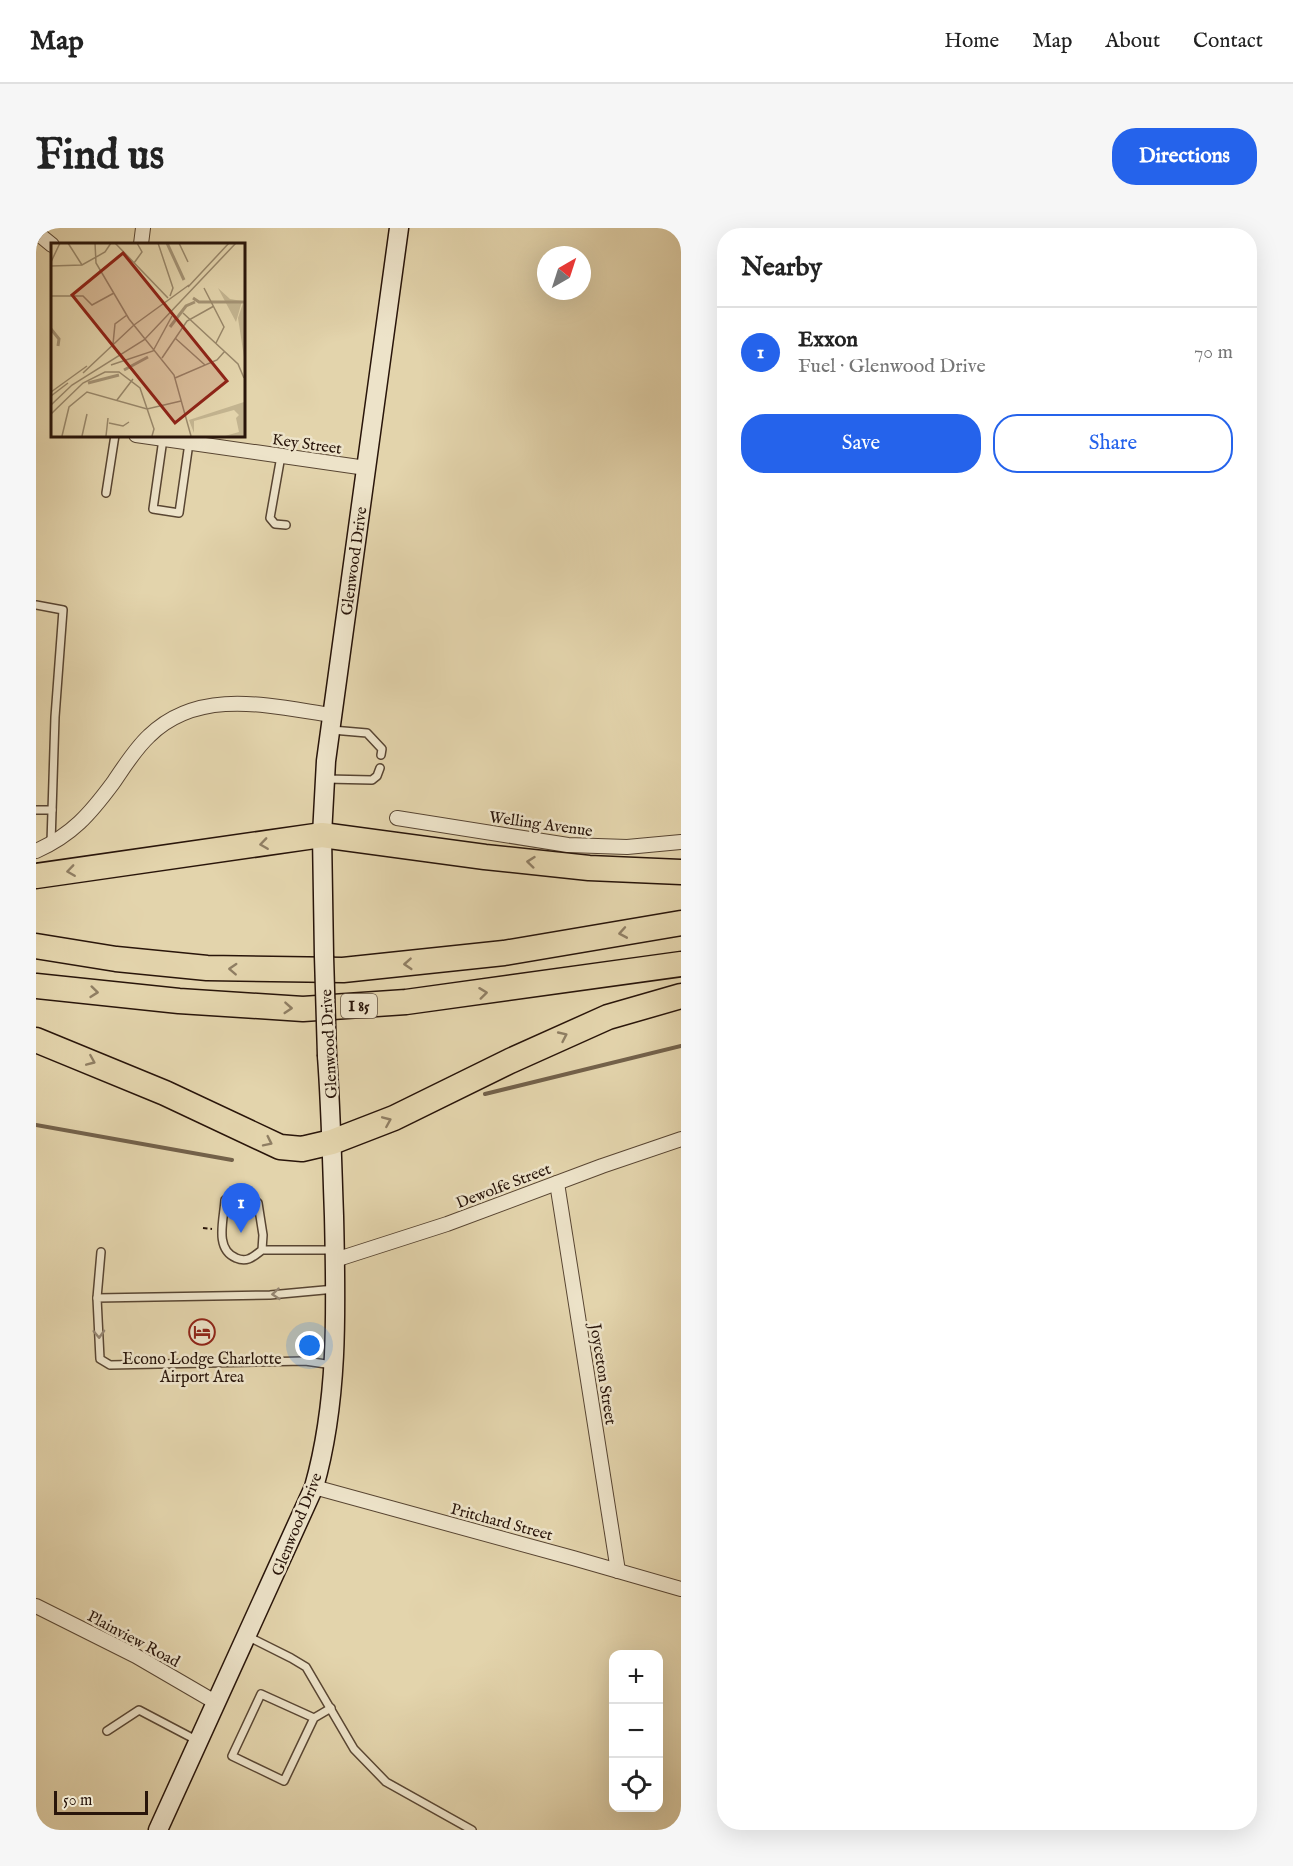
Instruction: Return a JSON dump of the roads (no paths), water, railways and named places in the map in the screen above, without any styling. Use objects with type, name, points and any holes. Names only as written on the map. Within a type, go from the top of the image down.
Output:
[{"type":"highway","points":[[36,876],[322,836],[590,868],[681,872]]},
{"type":"highway","name":"I 85","points":[[36,946],[116,959],[207,968],[343,970],[504,953],[681,922]]},
{"type":"highway","name":"I 85","points":[[36,986],[179,1001],[303,1010],[406,1002],[681,964]]},
{"type":"highway","points":[[36,1040],[165,1093],[280,1147],[302,1149],[332,1142],[411,1110],[572,1032],[608,1017],[681,996]]},
{"type":"street","points":[[141,243],[143,228]]},
{"type":"street","name":"Glenwood Drive","points":[[158,1830],[314,1487],[327,1436],[334,1365],[335,1255],[323,914],[322,836],[325,779],[399,228]]},
{"type":"street","points":[[36,232],[51,244]]},
{"type":"street","name":"Key Street","points":[[143,436],[366,468]]},
{"type":"street","points":[[36,851],[59,841],[88,817],[147,738],[181,714],[213,704],[234,703],[331,722]]},
{"type":"street","name":"Welling Avenue","points":[[397,818],[568,845],[627,847],[681,842]]},
{"type":"street","name":"Dewolfe Street","points":[[335,1255],[447,1224],[681,1140]]},
{"type":"street","name":"Joyceton Street","points":[[557,1183],[618,1570]]},
{"type":"street","name":"Pritchard Street","points":[[314,1487],[681,1589]]},
{"type":"street","name":"Plainview Road","points":[[36,1606],[136,1656],[215,1702]]},
{"type":"lane","points":[[106,493],[115,436]]},
{"type":"lane","points":[[163,439],[153,509],[179,513],[189,443]]},
{"type":"lane","points":[[281,456],[270,518],[275,524],[286,525]]},
{"type":"lane","points":[[36,605],[63,610],[55,717],[51,844]]},
{"type":"lane","points":[[331,722],[367,733],[382,749],[381,755]]},
{"type":"lane","points":[[325,779],[372,780],[377,776],[380,768]]},
{"type":"lane","points":[[36,810],[52,810]]},
{"type":"lane","points":[[262,1250],[263,1235],[258,1203],[247,1193],[234,1194],[225,1200],[222,1244],[228,1254],[238,1260],[250,1260],[262,1250],[335,1255]]},
{"type":"lane","points":[[101,1251],[97,1298],[100,1359],[110,1365],[305,1361],[334,1365]]},
{"type":"lane","points":[[97,1298],[270,1295],[335,1289]]},
{"type":"lane","points":[[247,1636],[306,1667],[354,1749],[386,1782],[472,1830]]},
{"type":"lane","points":[[314,1718],[261,1694],[232,1756],[284,1781],[314,1718],[331,1708]]},
{"type":"lane","points":[[107,1731],[139,1710],[198,1741]]},
{"type":"waterway","points":[[485,1094],[681,1046]]},
{"type":"waterway","points":[[36,1125],[232,1160]]},
{"type":"place","name":"Exxon","points":[[241,1233]]},
{"type":"place","name":"Econo Lodge Charlotte Airport Area","points":[[202,1332]]}]
